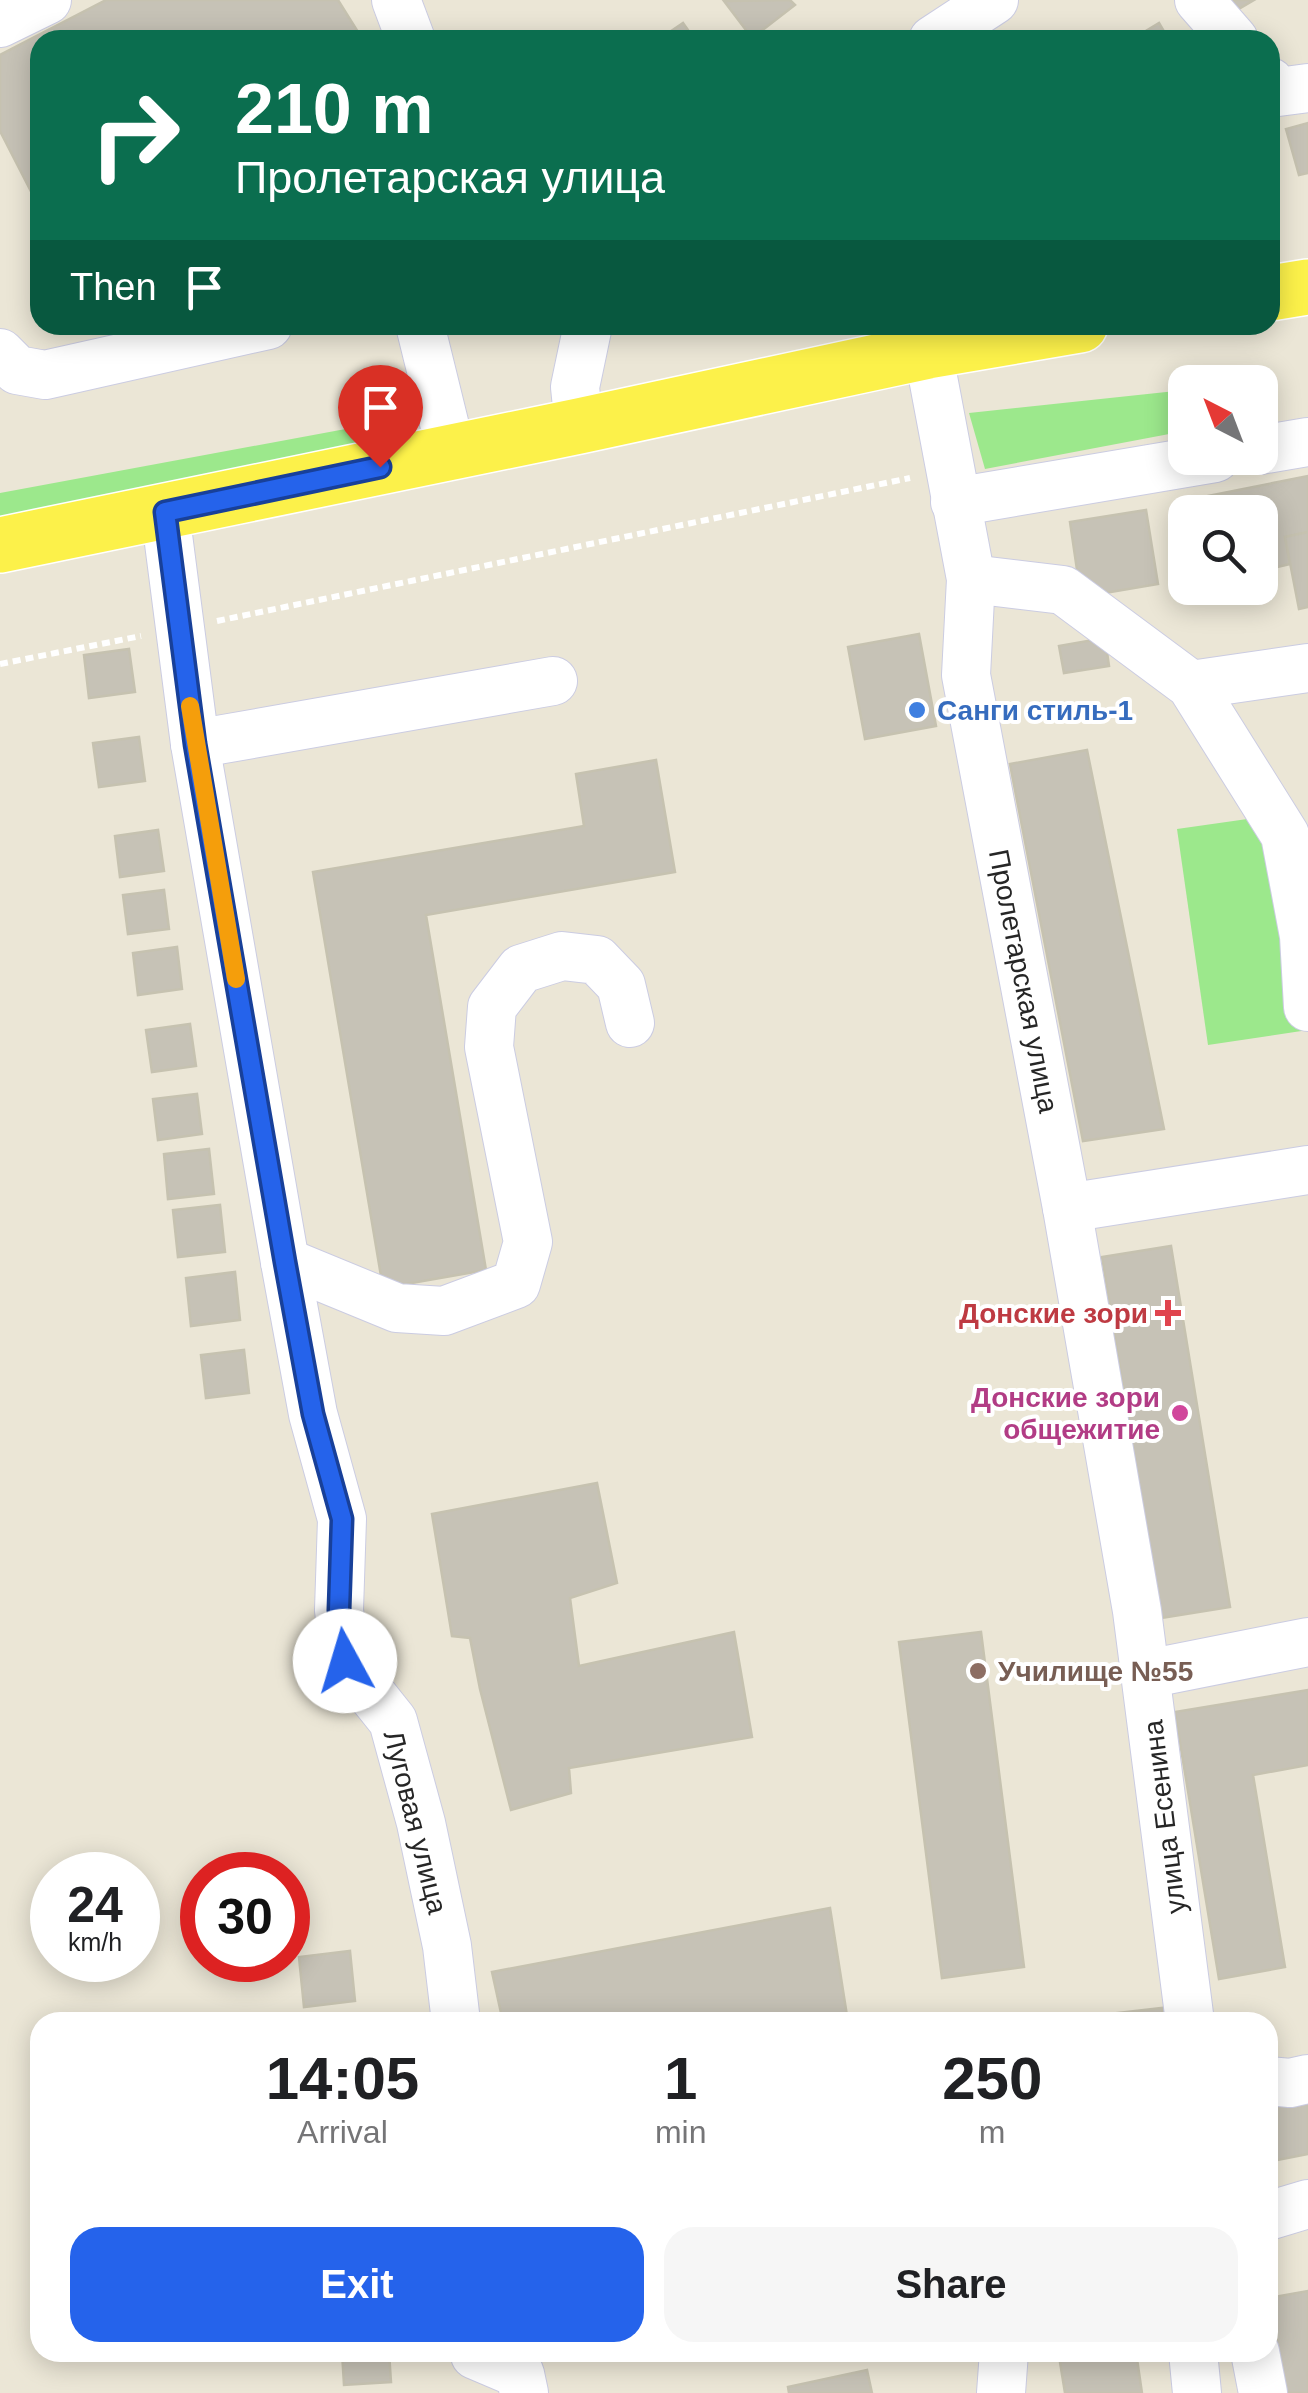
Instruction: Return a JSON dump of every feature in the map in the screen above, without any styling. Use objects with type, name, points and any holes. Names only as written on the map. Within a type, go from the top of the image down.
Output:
[{"type":"main road","points":[[1280,292],[1308,288]]},
{"type":"main road","points":[[0,545],[928,351],[1022,335]]},
{"type":"street","points":[[0,24],[46,0]]},
{"type":"street","points":[[396,0],[407,30]]},
{"type":"street","points":[[948,30],[994,0]]},
{"type":"street","points":[[1199,0],[1225,30]]},
{"type":"street","points":[[1280,92],[1308,88]]},
{"type":"street","points":[[0,352],[17,370],[45,375],[223,335]]},
{"type":"street","points":[[422,335],[451,451]]},
{"type":"street","points":[[579,426],[575,387],[586,335]]},
{"type":"street","name":"Пролетарская улица","points":[[928,351],[971,579],[966,674],[1138,1611]]},
{"type":"street","points":[[1278,447],[1308,442]]},
{"type":"street","points":[[953,487],[1168,463]]},
{"type":"street","name":"Луговая улица","points":[[165,512],[195,744],[285,1262],[313,1414],[342,1519],[339,1610],[345,1661],[392,1721],[425,1840],[455,2012]]},
{"type":"street","points":[[971,579],[1063,590],[1191,685],[1285,835],[1304,936],[1308,1007]]},
{"type":"street","points":[[1191,685],[1308,668]]},
{"type":"street","points":[[195,744],[553,681]]},
{"type":"street","points":[[285,1262],[397,1308],[444,1311],[516,1284],[528,1242],[489,1048],[492,1008],[522,968],[562,956],[597,960],[622,985],[630,1023]]},
{"type":"street","points":[[1067,1208],[1308,1170]]},
{"type":"street","name":"улица Есенина","points":[[1138,1611],[1189,2012]]},
{"type":"street","points":[[1146,1674],[1308,1642]]},
{"type":"street","points":[[1278,2082],[1308,2078]]},
{"type":"street","points":[[1278,2213],[1308,2204]]},
{"type":"street","points":[[1000,2393],[1003,2362]]},
{"type":"street","points":[[1194,2362],[1197,2393]]},
{"type":"street","points":[[1257,2362],[1263,2393]]},
{"type":"street","points":[[472,2367],[520,2374],[524,2393]]},
{"type":"path","points":[[201,624],[953,487]]},
{"type":"path","points":[[0,664],[146,635]]},
{"type":"green space","points":[[1168,392],[1168,434],[985,469],[969,413]]},
{"type":"green space","points":[[394,420],[403,450],[0,517],[0,493]]},
{"type":"green space","points":[[1297,812],[1308,1030],[1208,1045],[1177,829]]},
{"type":"building","points":[[106,0],[338,0],[357,30],[48,30]]},
{"type":"building","points":[[790,0],[795,5],[762,30],[746,30],[724,1]]},
{"type":"building","points":[[1232,0],[1254,0],[1237,10]]},
{"type":"building","points":[[30,39],[30,190],[0,131],[0,55]]},
{"type":"building","points":[[1308,123],[1308,173],[1299,175],[1286,129]]},
{"type":"building","points":[[1308,476],[1308,532],[1285,537],[1290,564],[1278,567],[1278,495],[1213,495]]},
{"type":"building","points":[[1146,510],[1158,584],[1081,597],[1070,522]]},
{"type":"building","points":[[1308,532],[1308,607],[1299,609],[1285,537]]},
{"type":"building","points":[[919,634],[936,726],[865,739],[848,647]]},
{"type":"building","points":[[1105,638],[1109,666],[1064,673],[1059,646]]},
{"type":"building","points":[[129,649],[135,692],[89,698],[84,655]]},
{"type":"building","points":[[139,737],[145,781],[99,787],[93,743]]},
{"type":"building","points":[[1087,750],[1164,1129],[1083,1141],[1010,764]]},
{"type":"building","points":[[656,760],[675,872],[426,915],[486,1270],[383,1288],[313,872],[584,826],[576,774]]},
{"type":"building","points":[[158,830],[164,871],[120,877],[115,836]]},
{"type":"building","points":[[164,890],[169,929],[128,934],[123,895]]},
{"type":"building","points":[[177,947],[182,989],[138,995],[133,953]]},
{"type":"building","points":[[190,1024],[196,1066],[152,1072],[146,1030]]},
{"type":"building","points":[[197,1094],[202,1134],[158,1140],[153,1099]]},
{"type":"building","points":[[209,1149],[214,1194],[168,1199],[164,1154]]},
{"type":"building","points":[[220,1205],[225,1252],[178,1257],[173,1210]]},
{"type":"building","points":[[1171,1246],[1230,1607],[1161,1618],[1102,1257]]},
{"type":"building","points":[[235,1272],[240,1320],[191,1326],[186,1278]]},
{"type":"building","points":[[244,1350],[249,1393],[206,1398],[201,1355]]},
{"type":"building","points":[[597,1483],[617,1583],[570,1598],[579,1666],[734,1632],[752,1737],[569,1768],[571,1793],[511,1810],[470,1638],[452,1636],[432,1514]]},
{"type":"building","points":[[981,1632],[1024,1967],[942,1978],[899,1642]]},
{"type":"building","points":[[1308,1690],[1308,1765],[1253,1775],[1285,1967],[1219,1979],[1175,1712]]},
{"type":"building","points":[[830,1908],[846,2012],[501,2012],[492,1972]]},
{"type":"building","points":[[350,1951],[355,2001],[304,2007],[302,1982],[310,1982],[310,1956]]},
{"type":"building","points":[[1162,2008],[1163,2012],[1126,2012]]},
{"type":"building","points":[[1308,2085],[1308,2154],[1278,2160],[1278,2091]]},
{"type":"building","points":[[1308,2291],[1308,2393],[1287,2393],[1278,2346],[1278,2296]]},
{"type":"building","points":[[343,2362],[390,2362],[391,2382],[344,2385]]},
{"type":"building","points":[[1060,2362],[1137,2362],[1142,2393],[1065,2393]]},
{"type":"building","points":[[867,2370],[872,2393],[789,2393],[788,2387]]},
{"type":"slow traffic","points":[[190,706],[236,979]]},
{"type":"place","name":"Санги стиль-1","points":[[917,710]]},
{"type":"place","name":"Донские зори","points":[[1168,1313]]},
{"type":"place","name":"Донские зори общежитие","points":[[1180,1413]]},
{"type":"place","name":"Училище №55","points":[[978,1671]]},
{"type":"route","points":[[345,1661],[339,1610],[342,1519],[313,1414],[285,1262],[195,744],[165,512],[380,467]]}]
